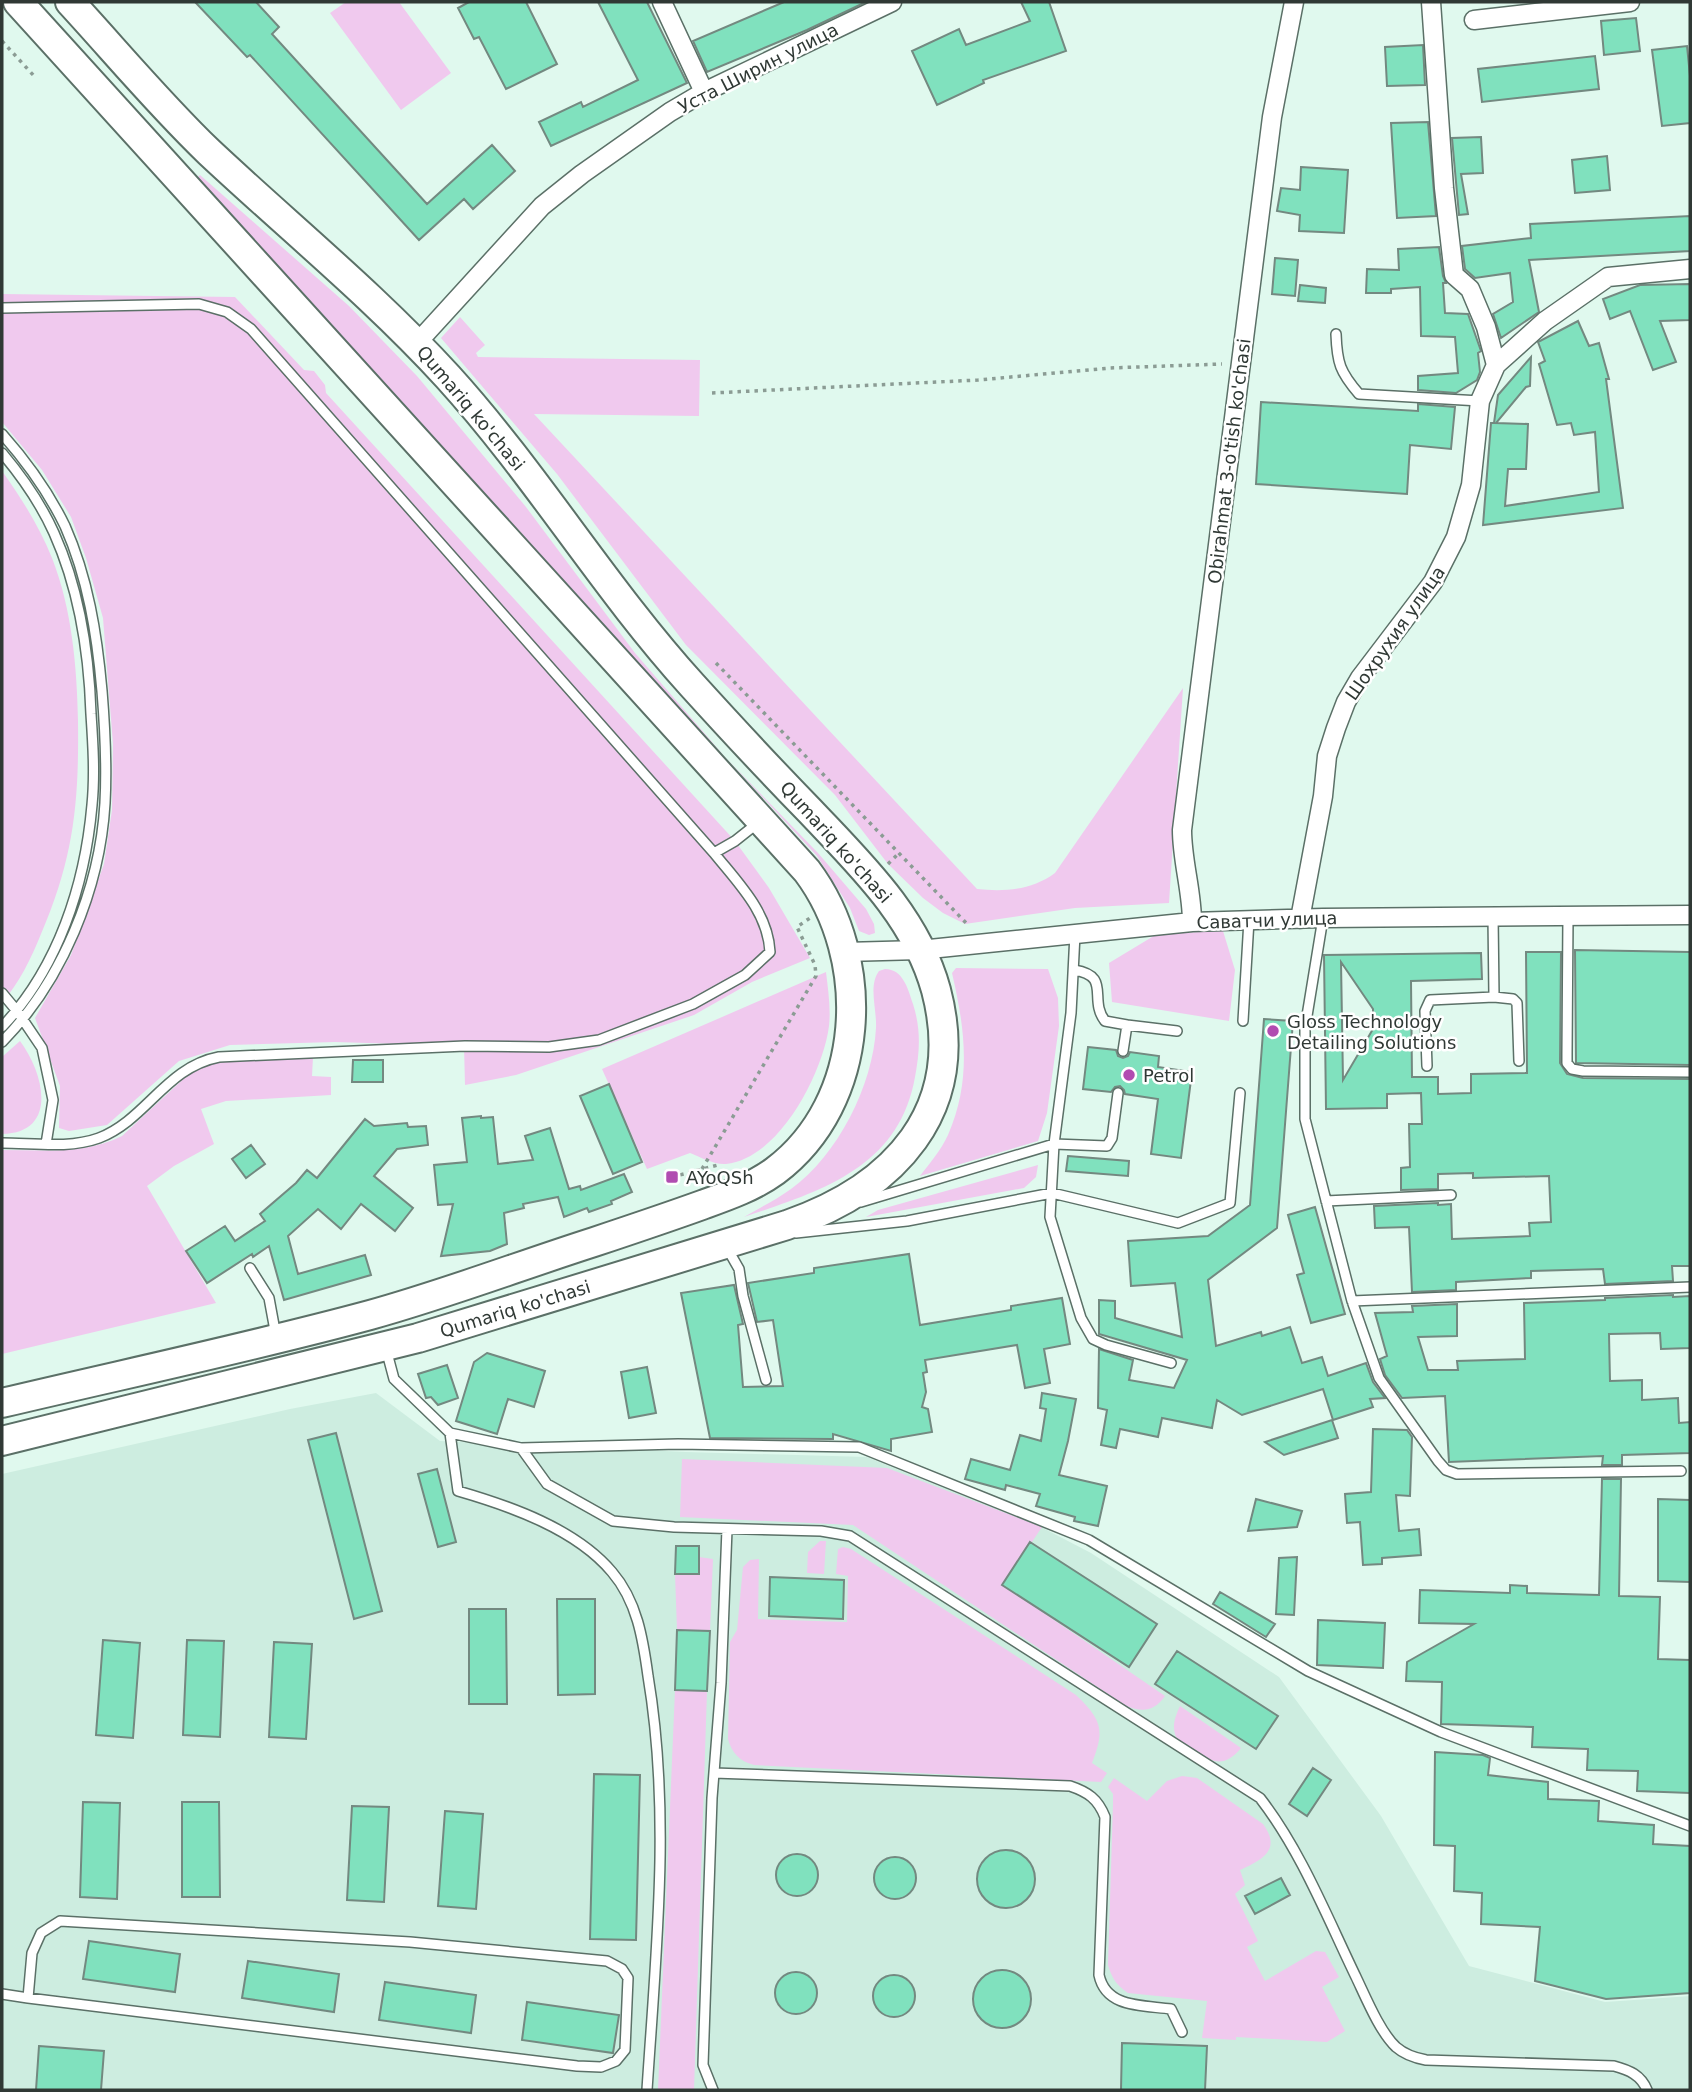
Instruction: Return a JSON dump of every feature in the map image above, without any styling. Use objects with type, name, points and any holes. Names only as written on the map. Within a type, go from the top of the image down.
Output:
[{"type":"main road","name":"Qumariq ko'chasi","points":[[2,1403],[360,1317],[681,1213],[736,1192],[766,1177],[793,1156],[808,1138],[827,1107],[840,1074],[852,1006],[851,982],[838,928],[813,880],[18,2]]},
{"type":"main road","name":"Qumariq ko'chasi","points":[[2,1441],[385,1347],[802,1220],[847,1199],[887,1171],[909,1147],[926,1118],[938,1079],[942,1031],[936,992],[920,950],[897,911],[871,877],[670,659],[621,601],[518,463],[452,382],[372,299],[189,132],[70,2]]},
{"type":"main road","points":[[247,1345],[257,1379]]},
{"type":"street","points":[[662,2],[704,92]]},
{"type":"street","name":"Уста Ширин улица","points":[[417,344],[542,206],[593,166],[670,112],[704,92],[892,2]]},
{"type":"street","name":"Obirahmat 3-o'tish ko'chasi","points":[[1192,922],[1191,900],[1182,857],[1182,830],[1272,117],[1294,2]]},
{"type":"street","points":[[1431,2],[1444,188],[1454,275],[1470,289],[1486,327],[1496,365]]},
{"type":"street","points":[[1474,20],[1630,2]]},
{"type":"street","name":"Шохрухия улица","points":[[1300,919],[1323,796],[1327,756],[1336,728],[1346,702],[1360,678],[1433,582],[1457,537],[1471,485],[1480,401],[1496,365],[1545,321],[1608,277],[1690,269]]},
{"type":"street","name":"Саватчи улица","points":[[845,952],[920,950],[1192,922],[1324,918],[1690,915]]},
{"type":"lane","points":[[2,308],[199,304],[227,312],[251,329],[715,853],[760,912],[769,933],[771,952],[745,975],[693,1004],[599,1040],[549,1047],[465,1046],[207,1059],[187,1068],[117,1128],[102,1137],[85,1142],[2,1143]]},
{"type":"lane","points":[[1336,334],[1341,373],[1359,394],[1480,401]]},
{"type":"lane","points":[[2,434],[36,477],[56,509],[78,562],[92,606],[100,665],[105,804],[94,867],[66,946],[47,985],[24,1020],[2,1042]]},
{"type":"lane","points":[[2,453],[27,485],[46,516],[61,548],[78,601],[88,667],[93,768],[93,804],[74,899],[40,980],[2,1027]]},
{"type":"lane","points":[[715,853],[735,841],[760,820]]},
{"type":"lane","points":[[1493,916],[1494,998]]},
{"type":"lane","points":[[1568,916],[1567,1063],[1572,1069],[1583,1071],[1690,1072]]},
{"type":"lane","points":[[1324,918],[1305,1028],[1305,1119],[1352,1301],[1379,1378],[1446,1470],[1457,1475],[1681,1471]]},
{"type":"lane","points":[[1243,1021],[1249,920]]},
{"type":"lane","points":[[1075,934],[1072,1013],[1054,1144],[1050,1217],[1081,1318],[1093,1339],[1171,1363]]},
{"type":"lane","points":[[1074,970],[1090,973],[1094,977],[1100,1011],[1105,1021],[1177,1031]]},
{"type":"lane","points":[[2,993],[43,1048],[53,1100],[46,1144]]},
{"type":"lane","points":[[1427,1066],[1426,1011],[1430,1000],[1513,999],[1517,1003],[1520,1062]]},
{"type":"lane","points":[[1124,1051],[1127,1024]]},
{"type":"lane","points":[[802,1220],[1054,1144],[1107,1146],[1112,1138],[1118,1093]]},
{"type":"lane","points":[[766,1380],[743,1296],[732,1241],[907,1221],[1052,1193],[1178,1223],[1230,1203],[1240,1093]]},
{"type":"lane","points":[[1326,1201],[1451,1195]]},
{"type":"lane","points":[[250,1268],[269,1298],[277,1338]]},
{"type":"lane","points":[[1352,1301],[1690,1287]]},
{"type":"lane","points":[[385,1347],[394,1379],[450,1433],[521,1448],[678,1444],[859,1447],[1089,1540],[1308,1671],[1441,1732],[1690,1826]]},
{"type":"lane","points":[[450,1433],[458,1490],[525,1514],[594,1554],[620,1583],[637,1617],[652,1696],[660,1784],[660,1895],[647,2090]]},
{"type":"lane","points":[[521,1448],[547,1484],[613,1521],[674,1527],[821,1531],[850,1536],[1260,1798],[1282,1826],[1366,1998],[1388,2036],[1396,2047],[1405,2053],[1426,2060],[1614,2066],[1627,2069],[1638,2076],[1647,2090]]},
{"type":"lane","points":[[713,2090],[703,2065],[713,1773],[721,1684],[727,1529]]},
{"type":"lane","points":[[713,1773],[1070,1786],[1083,1790],[1094,1797],[1105,1817],[1098,1975],[1101,1985],[1113,1999],[1171,2009],[1182,2032]]},
{"type":"lane","points":[[2,1994],[28,1998],[564,2065],[601,2067],[616,2061],[625,2050],[628,1978],[622,1969],[607,1961],[410,1942],[60,1921],[41,1933],[32,1952],[28,1998]]},
{"type":"path","points":[[2,41],[35,77]]},
{"type":"path","points":[[712,393],[978,380],[1110,368],[1241,363]]},
{"type":"path","points":[[716,663],[969,926],[979,927]]},
{"type":"path","points":[[888,864],[899,853]]},
{"type":"path","points":[[702,1169],[816,976],[815,965],[797,927]]},
{"type":"path","points":[[672,1177],[718,1165]]},
{"type":"shaded area","points":[[346,2],[399,2],[451,73],[401,110],[330,13]]},
{"type":"shaded area","points":[[200,175],[349,306],[417,376],[526,507],[635,653],[725,757],[818,853],[866,909],[874,924],[875,933],[869,935],[859,931],[850,908],[817,856],[632,657],[196,179]]},
{"type":"shaded area","points":[[2,294],[235,297],[304,370],[314,371],[325,385],[326,393],[735,841],[769,888],[810,958],[752,982],[694,1015],[516,1075],[465,1085],[464,1046],[335,1042],[230,1045],[179,1061],[107,1125],[69,1131],[59,1128],[60,1086],[35,1018],[71,955],[104,864],[112,810],[113,744],[103,618],[86,558],[71,517],[42,470],[2,422]]},
{"type":"shaded area","points":[[460,317],[485,345],[476,353],[478,357],[700,360],[699,416],[534,414],[977,889],[998,890],[1028,886],[1055,873],[1183,688],[1169,903],[1075,908],[965,924],[943,913],[923,898],[888,864],[835,795],[686,645],[557,474],[441,338]]},
{"type":"shaded area","points":[[2,471],[42,535],[59,577],[75,659],[78,751],[72,829],[61,880],[33,953],[2,1003]]},
{"type":"shaded area","points":[[1223,931],[1235,970],[1229,1021],[1112,1002],[1109,963],[1157,934]]},
{"type":"shaded area","points":[[956,968],[1048,969],[1058,998],[1059,1026],[1047,1113],[1038,1141],[920,1176],[948,1135],[961,1094],[964,1054],[952,973]]},
{"type":"shaded area","points":[[885,969],[896,972],[907,986],[916,1013],[919,1040],[915,1077],[906,1108],[892,1134],[874,1154],[828,1185],[744,1217],[785,1193],[808,1175],[824,1158],[850,1117],[868,1072],[873,1050],[876,1028],[874,984],[879,971]]},
{"type":"shaded area","points":[[826,972],[830,1013],[825,1045],[808,1089],[780,1131],[764,1147],[745,1159],[722,1164],[690,1153],[647,1169],[602,1069]]},
{"type":"shaded area","points":[[20,1041],[40,1084],[39,1113],[32,1124],[20,1131],[2,1134],[2,1057]]},
{"type":"shaded area","points":[[313,1057],[312,1076],[331,1077],[331,1095],[226,1101],[201,1109],[214,1144],[174,1166],[147,1186],[216,1303],[2,1354],[2,1150],[78,1149],[108,1142],[122,1136],[193,1070],[223,1061]]},
{"type":"shaded area","points":[[1038,1165],[1036,1177],[1024,1188],[866,1217],[878,1210]]},
{"type":"shaded area","points":[[376,1393],[440,1441],[867,1457],[1041,1527],[1091,1553],[1279,1677],[1381,1816],[1469,1966],[1605,2002],[1690,1996],[1690,2090],[2,2090],[2,1474],[290,1409]]},
{"type":"shaded area","points":[[682,1459],[887,1468],[1042,1527],[1003,1585],[1165,1696],[1152,1708],[1137,1709],[1126,1706],[853,1525],[680,1517]]},
{"type":"shaded area","points":[[820,1541],[826,1541],[824,1574],[807,1573],[808,1552]]},
{"type":"shaded area","points":[[838,1549],[851,1549],[1076,1695],[1099,1726],[1099,1742],[1092,1763],[1107,1773],[1101,1782],[754,1765],[737,1756],[728,1739],[730,1642],[737,1630],[743,1567],[750,1560],[759,1559],[758,1619],[847,1622],[848,1576],[836,1574]]},
{"type":"shaded area","points":[[699,1557],[713,1559],[710,1631],[677,1630],[675,1574],[698,1574]]},
{"type":"shaded area","points":[[675,1690],[707,1691],[694,2090],[658,2090]]},
{"type":"shaded area","points":[[1180,1706],[1241,1748],[1228,1759],[1217,1761],[1184,1745],[1176,1737],[1174,1730]]},
{"type":"shaded area","points":[[1182,1776],[1197,1778],[1263,1824],[1268,1833],[1271,1841],[1267,1853],[1240,1870],[1245,1885],[1235,1894],[1258,1941],[1247,1947],[1265,1981],[1316,1951],[1325,1952],[1339,1977],[1322,1987],[1345,2031],[1327,2042],[1202,2038],[1207,2001],[1128,1993],[1113,1977],[1108,1965],[1113,1794],[1108,1787],[1114,1778],[1147,1801],[1167,1781]]},
{"type":"building","points":[[195,2],[256,2],[279,27],[272,34],[427,204],[492,145],[515,171],[473,209],[464,199],[419,240],[250,55],[247,57]]},
{"type":"building","points":[[469,2],[526,2],[557,64],[506,89],[479,37],[474,39],[458,8]]},
{"type":"building","points":[[598,2],[647,2],[687,83],[551,146],[539,122],[581,102],[583,107],[638,80]]},
{"type":"building","points":[[784,2],[866,2],[707,72],[693,41]]},
{"type":"building","points":[[1021,2],[1049,2],[1066,51],[983,80],[984,83],[937,105],[912,51],[959,29],[966,45],[1030,21]]},
{"type":"building","points":[[1636,18],[1640,51],[1604,55],[1601,21]]},
{"type":"building","points":[[1423,45],[1425,85],[1387,86],[1385,47]]},
{"type":"building","points":[[1687,46],[1690,123],[1662,126],[1652,50]]},
{"type":"building","points":[[1595,56],[1599,89],[1482,102],[1478,69]]},
{"type":"building","points":[[1428,122],[1436,216],[1397,218],[1391,123]]},
{"type":"building","points":[[1481,137],[1483,173],[1461,174],[1468,214],[1459,215],[1452,138]]},
{"type":"building","points":[[1607,156],[1610,190],[1575,193],[1572,160]]},
{"type":"building","points":[[1301,167],[1348,170],[1344,233],[1299,231],[1300,215],[1277,211],[1281,188],[1300,190]]},
{"type":"building","points":[[1690,216],[1690,251],[1529,260],[1539,312],[1501,338],[1493,314],[1513,302],[1510,273],[1475,278],[1465,269],[1462,246],[1531,238],[1530,224]]},
{"type":"building","points":[[1439,247],[1446,283],[1443,283],[1445,313],[1468,314],[1481,351],[1478,353],[1480,372],[1477,380],[1456,393],[1418,390],[1418,376],[1458,373],[1455,337],[1421,336],[1420,287],[1391,289],[1391,293],[1366,293],[1367,269],[1399,270],[1398,249]]},
{"type":"building","points":[[1275,258],[1298,260],[1295,296],[1272,294]]},
{"type":"building","points":[[1690,284],[1690,320],[1660,321],[1676,362],[1653,370],[1630,311],[1610,319],[1603,299],[1640,285]]},
{"type":"building","points":[[1300,285],[1326,288],[1325,303],[1298,301]]},
{"type":"building","points":[[1578,321],[1589,346],[1599,343],[1609,379],[1606,379],[1623,508],[1483,525],[1491,423],[1494,423],[1498,395],[1531,357],[1530,386],[1526,387],[1496,423],[1528,424],[1526,469],[1508,469],[1505,506],[1599,492],[1595,432],[1574,435],[1571,423],[1557,425],[1539,364],[1545,361],[1538,342]]},
{"type":"building","points":[[1261,402],[1418,411],[1418,404],[1455,407],[1451,449],[1410,445],[1407,494],[1256,484]]},
{"type":"building","points":[[1575,950],[1690,952],[1690,1065],[1576,1063]]},
{"type":"building","points":[[1526,952],[1561,952],[1560,1063],[1567,1074],[1583,1078],[1690,1079],[1690,1266],[1672,1266],[1673,1281],[1605,1284],[1603,1269],[1531,1271],[1531,1278],[1456,1282],[1456,1290],[1412,1292],[1409,1227],[1375,1228],[1374,1206],[1451,1204],[1452,1239],[1530,1236],[1529,1223],[1551,1222],[1549,1176],[1473,1178],[1473,1173],[1438,1174],[1438,1189],[1401,1190],[1401,1168],[1410,1167],[1409,1124],[1422,1124],[1421,1093],[1387,1094],[1387,1108],[1326,1109],[1324,955],[1481,953],[1482,979],[1411,981],[1412,1077],[1438,1077],[1438,1094],[1471,1093],[1471,1074],[1527,1073]],"holes":[[[1341,962],[1373,1009],[1373,1029],[1343,1080]]]},
{"type":"building","points":[[1264,1019],[1293,1021],[1277,1228],[1208,1280],[1216,1346],[1261,1332],[1262,1336],[1290,1327],[1302,1363],[1322,1357],[1328,1376],[1366,1363],[1373,1382],[1385,1398],[1370,1399],[1373,1407],[1333,1420],[1323,1389],[1242,1415],[1217,1400],[1212,1428],[1162,1418],[1158,1437],[1120,1429],[1116,1448],[1101,1445],[1107,1410],[1098,1408],[1099,1349],[1133,1360],[1129,1380],[1174,1388],[1187,1360],[1099,1334],[1099,1300],[1115,1301],[1115,1318],[1182,1337],[1175,1283],[1131,1286],[1128,1241],[1208,1236],[1250,1205]]},
{"type":"building","points":[[1088,1047],[1116,1050],[1118,1056],[1123,1058],[1130,1052],[1159,1056],[1158,1067],[1192,1072],[1181,1158],[1151,1154],[1158,1099],[1125,1094],[1120,1086],[1111,1092],[1083,1089]]},
{"type":"building","points":[[353,1060],[383,1060],[383,1082],[352,1082]]},
{"type":"building","points":[[609,1084],[642,1162],[613,1174],[580,1096]]},
{"type":"building","points":[[493,1117],[498,1164],[533,1160],[525,1136],[550,1128],[569,1189],[580,1186],[581,1190],[624,1174],[632,1192],[611,1201],[612,1204],[589,1212],[587,1208],[564,1217],[558,1197],[523,1204],[524,1208],[504,1213],[507,1244],[490,1251],[441,1256],[453,1204],[438,1205],[434,1165],[467,1162],[462,1118]]},
{"type":"building","points":[[365,1119],[374,1126],[407,1123],[408,1127],[426,1126],[428,1145],[397,1149],[374,1176],[413,1208],[395,1231],[361,1204],[341,1229],[318,1209],[288,1236],[298,1274],[365,1255],[371,1275],[284,1300],[269,1246],[207,1283],[186,1251],[225,1226],[235,1241],[265,1221],[260,1214],[307,1170],[317,1178]]},
{"type":"building","points":[[251,1145],[265,1164],[246,1178],[232,1159]]},
{"type":"building","points":[[1068,1156],[1129,1161],[1128,1176],[1066,1171]]},
{"type":"building","points":[[1315,1207],[1345,1314],[1311,1323],[1297,1275],[1304,1273],[1288,1215]]},
{"type":"building","points":[[909,1254],[920,1325],[1011,1310],[1011,1306],[1062,1298],[1070,1344],[1044,1349],[1050,1383],[1025,1388],[1017,1345],[925,1360],[927,1372],[923,1373],[926,1392],[922,1407],[928,1409],[932,1432],[891,1439],[891,1451],[833,1434],[833,1439],[710,1438],[681,1293],[734,1285],[743,1324],[738,1325],[743,1387],[783,1386],[773,1320],[757,1322],[748,1283],[814,1273],[814,1268]]},
{"type":"building","points":[[1690,1296],[1690,1348],[1661,1349],[1660,1333],[1609,1334],[1610,1381],[1642,1380],[1642,1400],[1678,1398],[1679,1423],[1690,1422],[1690,1453],[1622,1455],[1622,1465],[1602,1465],[1603,1456],[1449,1462],[1445,1396],[1402,1398],[1385,1375],[1380,1359],[1387,1356],[1375,1313],[1413,1312],[1412,1306],[1457,1304],[1457,1336],[1418,1337],[1428,1370],[1458,1370],[1457,1361],[1525,1359],[1524,1303]]},
{"type":"building","points":[[487,1353],[545,1371],[534,1407],[508,1399],[497,1434],[456,1421],[474,1362]]},
{"type":"building","points":[[447,1365],[458,1398],[438,1405],[431,1397],[426,1398],[418,1374]]},
{"type":"building","points":[[647,1367],[656,1413],[629,1418],[621,1372]]},
{"type":"building","points":[[1042,1393],[1076,1399],[1059,1475],[1107,1486],[1098,1526],[1074,1521],[1075,1517],[1036,1506],[1040,1494],[1006,1485],[1005,1490],[965,1479],[971,1459],[1010,1470],[1020,1435],[1041,1441],[1046,1409],[1040,1408]]},
{"type":"building","points":[[1332,1420],[1338,1438],[1284,1455],[1265,1442]]},
{"type":"building","points":[[1373,1429],[1407,1430],[1412,1437],[1410,1496],[1396,1495],[1399,1531],[1419,1529],[1421,1555],[1382,1558],[1382,1564],[1363,1565],[1360,1522],[1347,1523],[1345,1494],[1371,1492]]},
{"type":"building","points":[[336,1433],[382,1611],[354,1619],[308,1440]]},
{"type":"building","points":[[437,1469],[456,1542],[438,1547],[418,1474]]},
{"type":"building","points":[[1602,1479],[1621,1479],[1619,1596],[1660,1597],[1658,1659],[1690,1660],[1690,1793],[1637,1791],[1638,1771],[1587,1770],[1588,1749],[1532,1747],[1533,1727],[1441,1724],[1442,1682],[1406,1681],[1407,1662],[1474,1624],[1419,1623],[1420,1590],[1510,1593],[1510,1585],[1527,1586],[1527,1593],[1599,1595]]},
{"type":"building","points":[[1256,1499],[1302,1511],[1297,1527],[1248,1531]]},
{"type":"building","points":[[1658,1499],[1690,1500],[1690,1582],[1658,1581]]},
{"type":"building","points":[[1030,1542],[1157,1624],[1129,1667],[1002,1585]]},
{"type":"building","points":[[676,1546],[699,1546],[699,1574],[675,1574]]},
{"type":"building","points":[[1297,1557],[1294,1615],[1276,1614],[1279,1558]]},
{"type":"building","points":[[770,1577],[844,1580],[843,1619],[769,1616]]},
{"type":"building","points":[[1220,1592],[1275,1624],[1266,1637],[1213,1604]]},
{"type":"building","points":[[557,1599],[595,1599],[595,1694],[558,1695]]},
{"type":"building","points":[[469,1609],[506,1609],[507,1704],[469,1704]]},
{"type":"building","points":[[1318,1620],[1385,1623],[1383,1668],[1317,1665]]},
{"type":"building","points":[[677,1630],[710,1631],[707,1691],[675,1690]]},
{"type":"building","points":[[103,1640],[140,1643],[133,1738],[96,1735]]},
{"type":"building","points":[[187,1640],[224,1641],[220,1737],[183,1735]]},
{"type":"building","points":[[274,1642],[312,1644],[306,1739],[269,1737]]},
{"type":"building","points":[[1177,1651],[1278,1716],[1256,1749],[1155,1684]]},
{"type":"building","points":[[1435,1752],[1483,1755],[1490,1758],[1488,1775],[1548,1782],[1548,1799],[1599,1801],[1598,1821],[1654,1825],[1653,1844],[1690,1846],[1690,1993],[1606,1999],[1535,1981],[1540,1927],[1481,1924],[1482,1893],[1454,1891],[1455,1846],[1434,1845]]},
{"type":"building","points":[[1313,1768],[1331,1780],[1307,1816],[1289,1804]]},
{"type":"building","points":[[594,1774],[640,1775],[636,1940],[590,1939]]},
{"type":"building","points":[[83,1802],[120,1803],[117,1899],[80,1897]]},
{"type":"building","points":[[182,1802],[219,1802],[220,1897],[182,1897]]},
{"type":"building","points":[[352,1806],[389,1807],[384,1902],[347,1900]]},
{"type":"building","points":[[445,1811],[483,1814],[476,1909],[438,1906]]},
{"type":"building","points":[[1000,1850],[1012,1850],[1027,1858],[1035,1873],[1035,1885],[1027,1900],[1012,1908],[1000,1908],[985,1900],[977,1885],[977,1873],[985,1858]]},
{"type":"building","points":[[797,1854],[812,1860],[818,1875],[812,1890],[797,1896],[782,1890],[776,1875],[782,1860]]},
{"type":"building","points":[[895,1857],[910,1863],[916,1878],[910,1893],[895,1899],[880,1893],[874,1878],[880,1863]]},
{"type":"building","points":[[1281,1878],[1290,1895],[1255,1914],[1245,1896]]},
{"type":"building","points":[[89,1941],[180,1954],[175,1992],[83,1979]]},
{"type":"building","points":[[248,1961],[339,1974],[334,2012],[242,1998]]},
{"type":"building","points":[[996,1970],[1008,1970],[1023,1978],[1031,1993],[1031,2005],[1023,2020],[1008,2028],[996,2028],[981,2020],[973,2005],[973,1993],[981,1978]]},
{"type":"building","points":[[796,1972],[811,1978],[817,1993],[811,2008],[796,2014],[781,2008],[775,1993],[781,1978]]},
{"type":"building","points":[[894,1975],[909,1981],[915,1996],[909,2011],[894,2017],[879,2011],[873,1996],[879,1981]]},
{"type":"building","points":[[385,1982],[476,1995],[471,2033],[379,2020]]},
{"type":"building","points":[[527,2002],[619,2015],[613,2053],[522,2040]]},
{"type":"building","points":[[1122,2043],[1207,2046],[1205,2090],[1121,2090]]},
{"type":"building","points":[[39,2046],[104,2051],[101,2090],[36,2090]]},
{"type":"place","name":"Gloss Technology Detailing Solutions","points":[[1273,1031]]},
{"type":"place","name":"Petrol","points":[[1129,1075]]},
{"type":"place","name":"AYoQSh","points":[[672,1177]]}]
